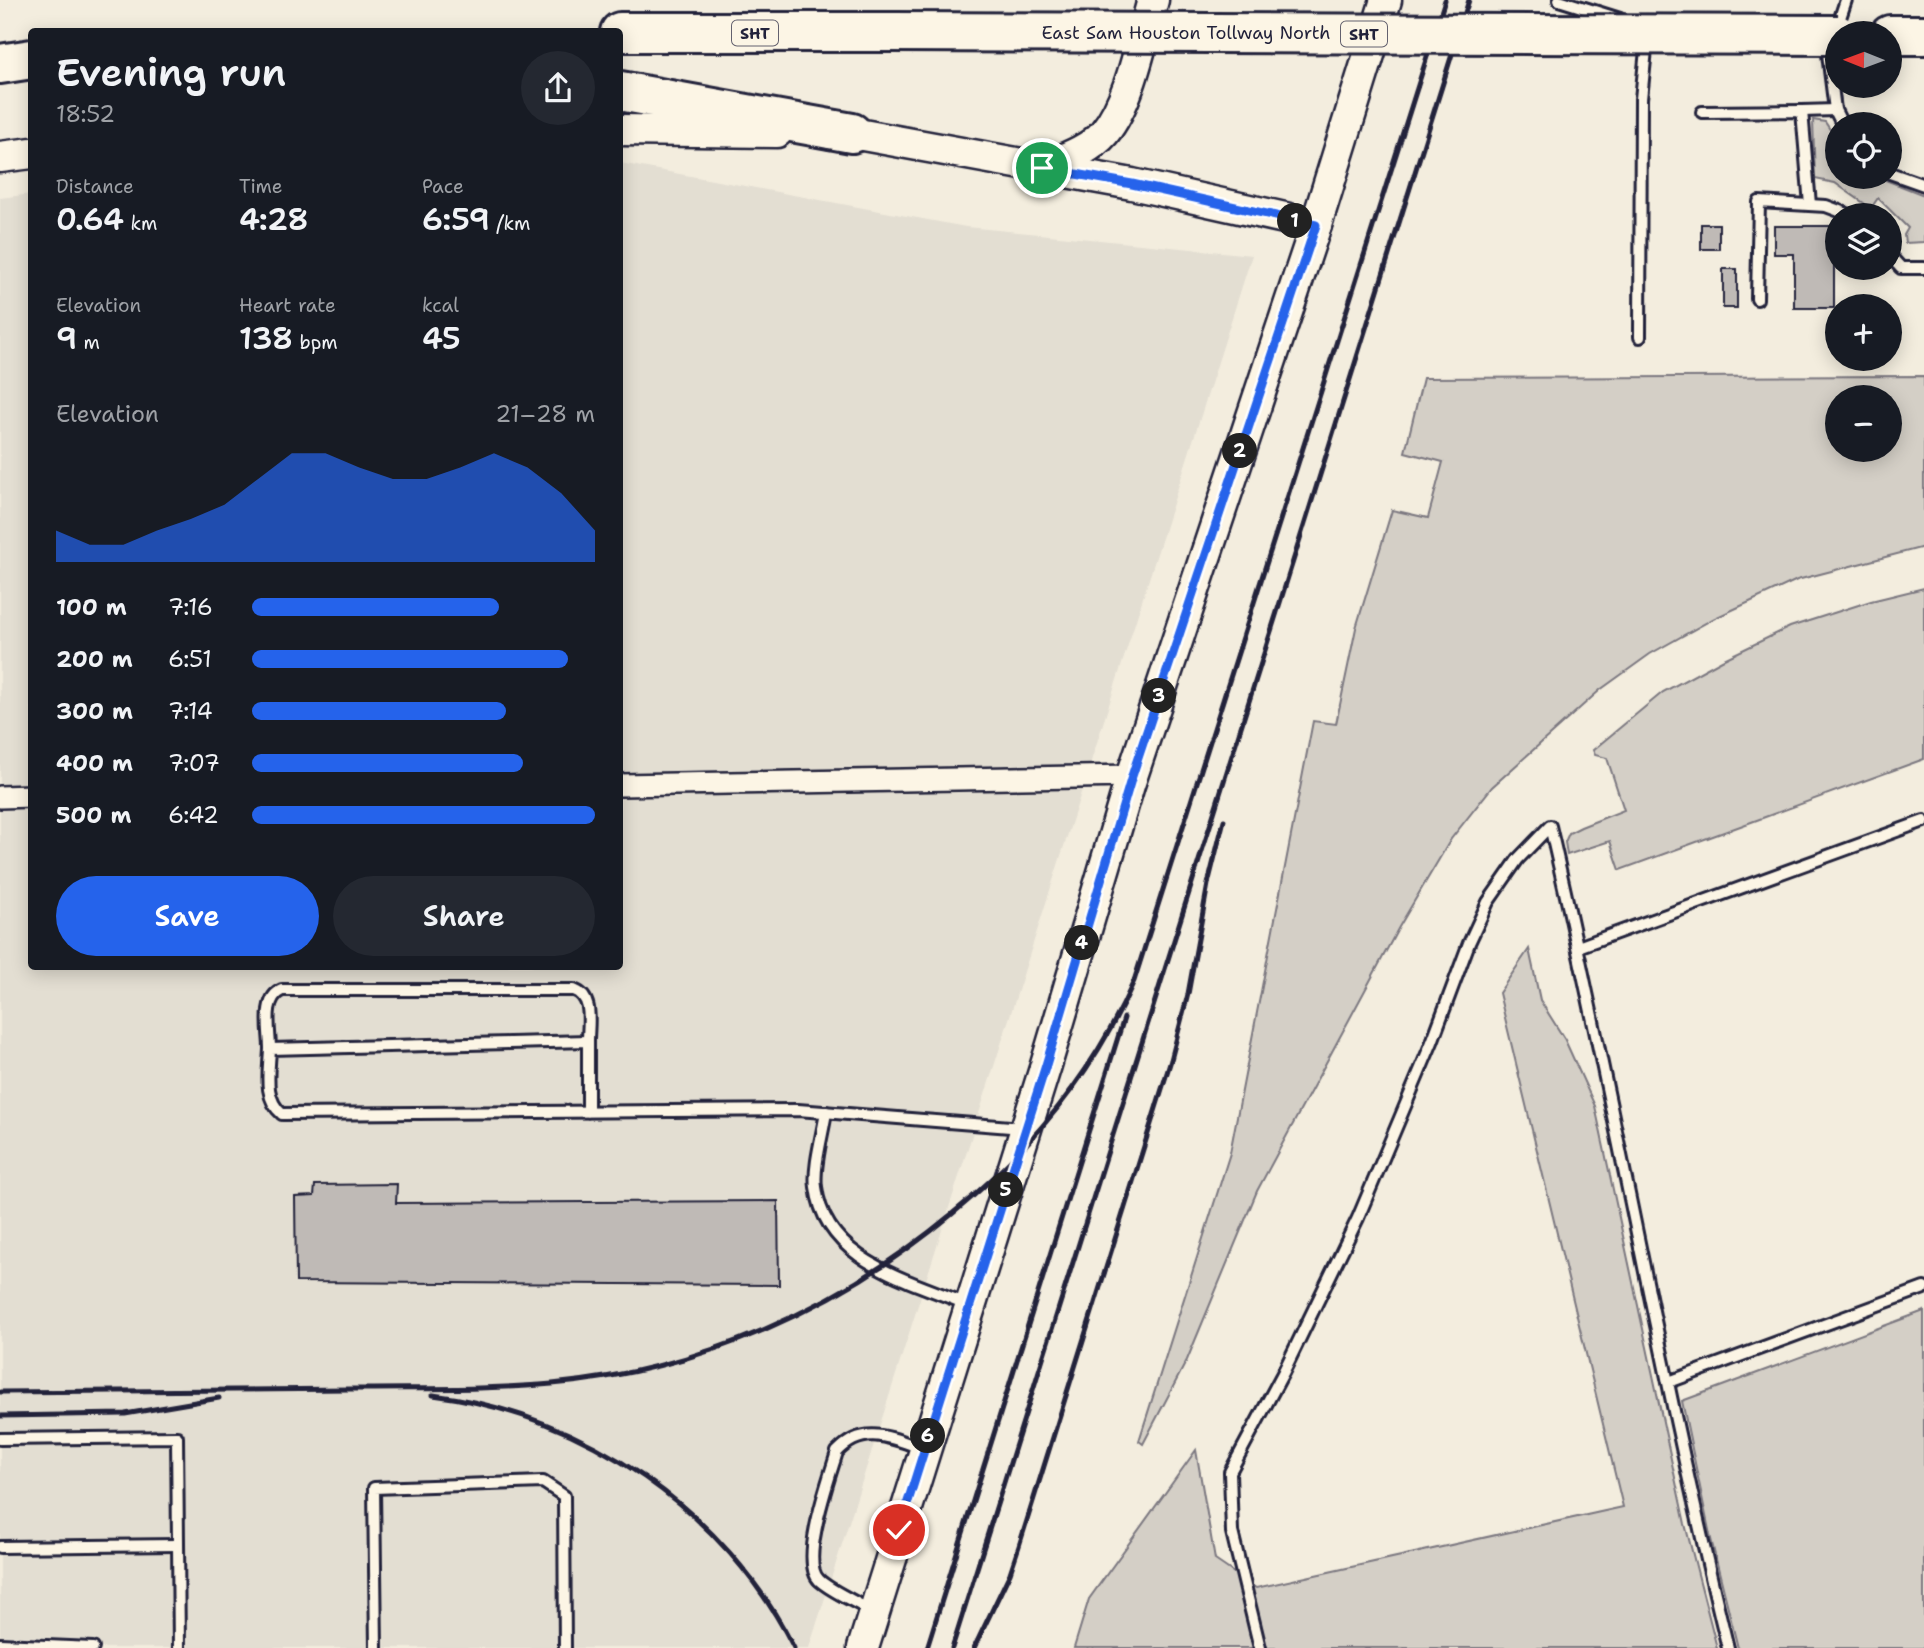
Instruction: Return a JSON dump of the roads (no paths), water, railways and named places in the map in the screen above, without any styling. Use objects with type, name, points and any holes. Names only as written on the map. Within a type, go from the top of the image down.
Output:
[{"type":"highway","name":"East Sam Houston Tollway North","points":[[623,32],[891,32],[1825,47]]},
{"type":"highway","points":[[1902,35],[1924,35]]},
{"type":"highway","points":[[0,64],[28,60]]},
{"type":"highway","points":[[0,86],[28,83]]},
{"type":"highway","points":[[623,93],[852,133]]},
{"type":"main road","points":[[1042,168],[1079,152],[1104,134],[1122,103],[1153,0]]},
{"type":"main road","points":[[863,1648],[1026,1128],[1132,776],[1316,225],[1386,0]]},
{"type":"main road","points":[[623,130],[852,133],[1132,184],[1316,225]]},
{"type":"main road","points":[[0,157],[28,154]]},
{"type":"street","points":[[623,785],[1132,776]]},
{"type":"street","points":[[0,797],[28,796]]},
{"type":"lane","points":[[1559,0],[1640,25],[1672,48]]},
{"type":"lane","points":[[1838,21],[1846,0]]},
{"type":"lane","points":[[1640,337],[1641,99],[1648,30]]},
{"type":"lane","points":[[1702,112],[1835,110],[1833,98]]},
{"type":"lane","points":[[1802,111],[1810,205]]},
{"type":"lane","points":[[1902,177],[1924,185]]},
{"type":"lane","points":[[1757,299],[1759,202],[1825,206]]},
{"type":"lane","points":[[1902,268],[1924,268]]},
{"type":"lane","points":[[1578,947],[1924,821]]},
{"type":"lane","points":[[1260,1648],[1232,1532],[1230,1472],[1283,1373],[1358,1218],[1488,902],[1518,859],[1550,826],[1578,947],[1692,1502],[1728,1648]]},
{"type":"lane","points":[[588,1112],[587,1000],[581,992],[282,990],[274,993],[270,1000],[269,1096],[282,1114],[826,1112],[1026,1128]]},
{"type":"lane","points":[[270,1049],[588,1041]]},
{"type":"lane","points":[[826,1112],[816,1186],[825,1222],[843,1245],[867,1262],[969,1305]]},
{"type":"lane","points":[[1669,1382],[1924,1289]]},
{"type":"lane","points":[[873,1612],[817,1579],[813,1568],[815,1538],[837,1452],[847,1441],[859,1435],[883,1436],[924,1448]]},
{"type":"lane","points":[[0,1439],[177,1437],[179,1648]]},
{"type":"lane","points":[[376,1648],[374,1488],[543,1482],[564,1496],[565,1648]]},
{"type":"lane","points":[[0,1547],[177,1545]]},
{"type":"lane","points":[[0,1644],[93,1648]]},
{"type":"railway","points":[[0,1392],[502,1387],[607,1377],[661,1365],[713,1349],[815,1306],[908,1248],[952,1214],[1007,1164],[1033,1137],[1079,1079],[1118,1015],[1134,981],[1445,0]]},
{"type":"railway","points":[[952,1648],[1469,0]]},
{"type":"railway","points":[[974,1648],[1010,1573],[1171,1060],[1188,994],[1208,884],[1224,820]]},
{"type":"railway","points":[[927,1648],[1124,1018]]},
{"type":"railway","points":[[433,1395],[489,1406],[544,1423],[596,1447],[645,1477],[690,1513],[730,1553],[765,1599],[794,1648]]},
{"type":"railway","points":[[0,1416],[125,1414],[219,1398]]}]
